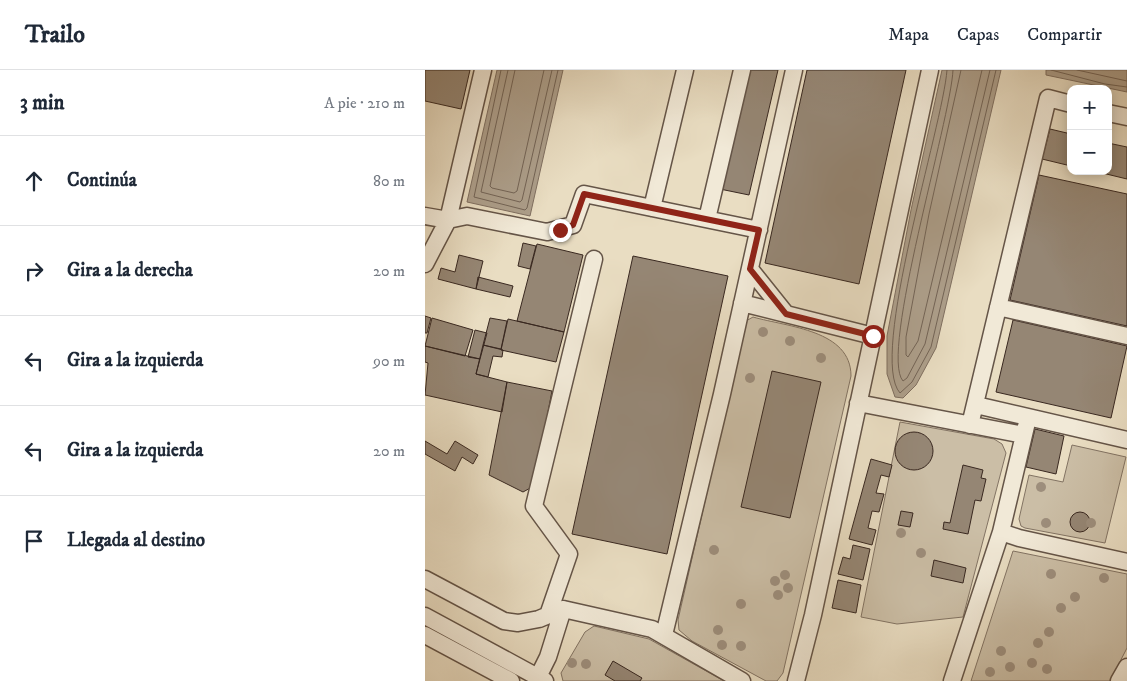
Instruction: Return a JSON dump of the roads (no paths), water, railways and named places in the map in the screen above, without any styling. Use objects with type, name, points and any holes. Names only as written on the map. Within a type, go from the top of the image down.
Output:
[{"type":"lane","points":[[425,264],[448,220],[483,70]]},
{"type":"lane","points":[[652,208],[685,70]]},
{"type":"lane","points":[[707,219],[741,70]]},
{"type":"lane","points":[[664,635],[759,230],[794,70]]},
{"type":"lane","points":[[796,681],[813,615],[930,70]]},
{"type":"lane","points":[[970,425],[1048,98],[1067,103]]},
{"type":"lane","points":[[1112,114],[1127,117]]},
{"type":"lane","points":[[425,216],[448,220],[467,216],[547,232],[573,225],[584,194],[759,230]]},
{"type":"lane","points":[[547,615],[569,554],[534,506],[594,259]]},
{"type":"lane","points":[[750,269],[786,314]]},
{"type":"lane","points":[[742,303],[873,336]]},
{"type":"lane","points":[[998,307],[1127,336]]},
{"type":"lane","points":[[859,403],[1024,435]]},
{"type":"lane","points":[[975,405],[1127,440]]},
{"type":"lane","points":[[952,681],[1001,532],[1028,418]]},
{"type":"lane","points":[[1001,532],[1019,538],[1127,562]]},
{"type":"lane","points":[[425,579],[504,621],[517,623],[563,609],[652,629],[742,681]]},
{"type":"lane","points":[[425,616],[541,679],[563,609]]},
{"type":"lane","points":[[425,635],[511,681]]},
{"type":"lane","points":[[1119,681],[1127,667]]},
{"type":"water","points":[[497,70],[563,70],[530,216],[467,202]]},
{"type":"water","points":[[942,70],[1001,70],[936,348],[916,385],[903,398],[895,397],[887,374],[887,336],[911,210]]},
{"type":"water","points":[[1046,70],[1127,70],[1127,92],[1112,89],[1112,85],[1094,85],[1046,75]]}]
